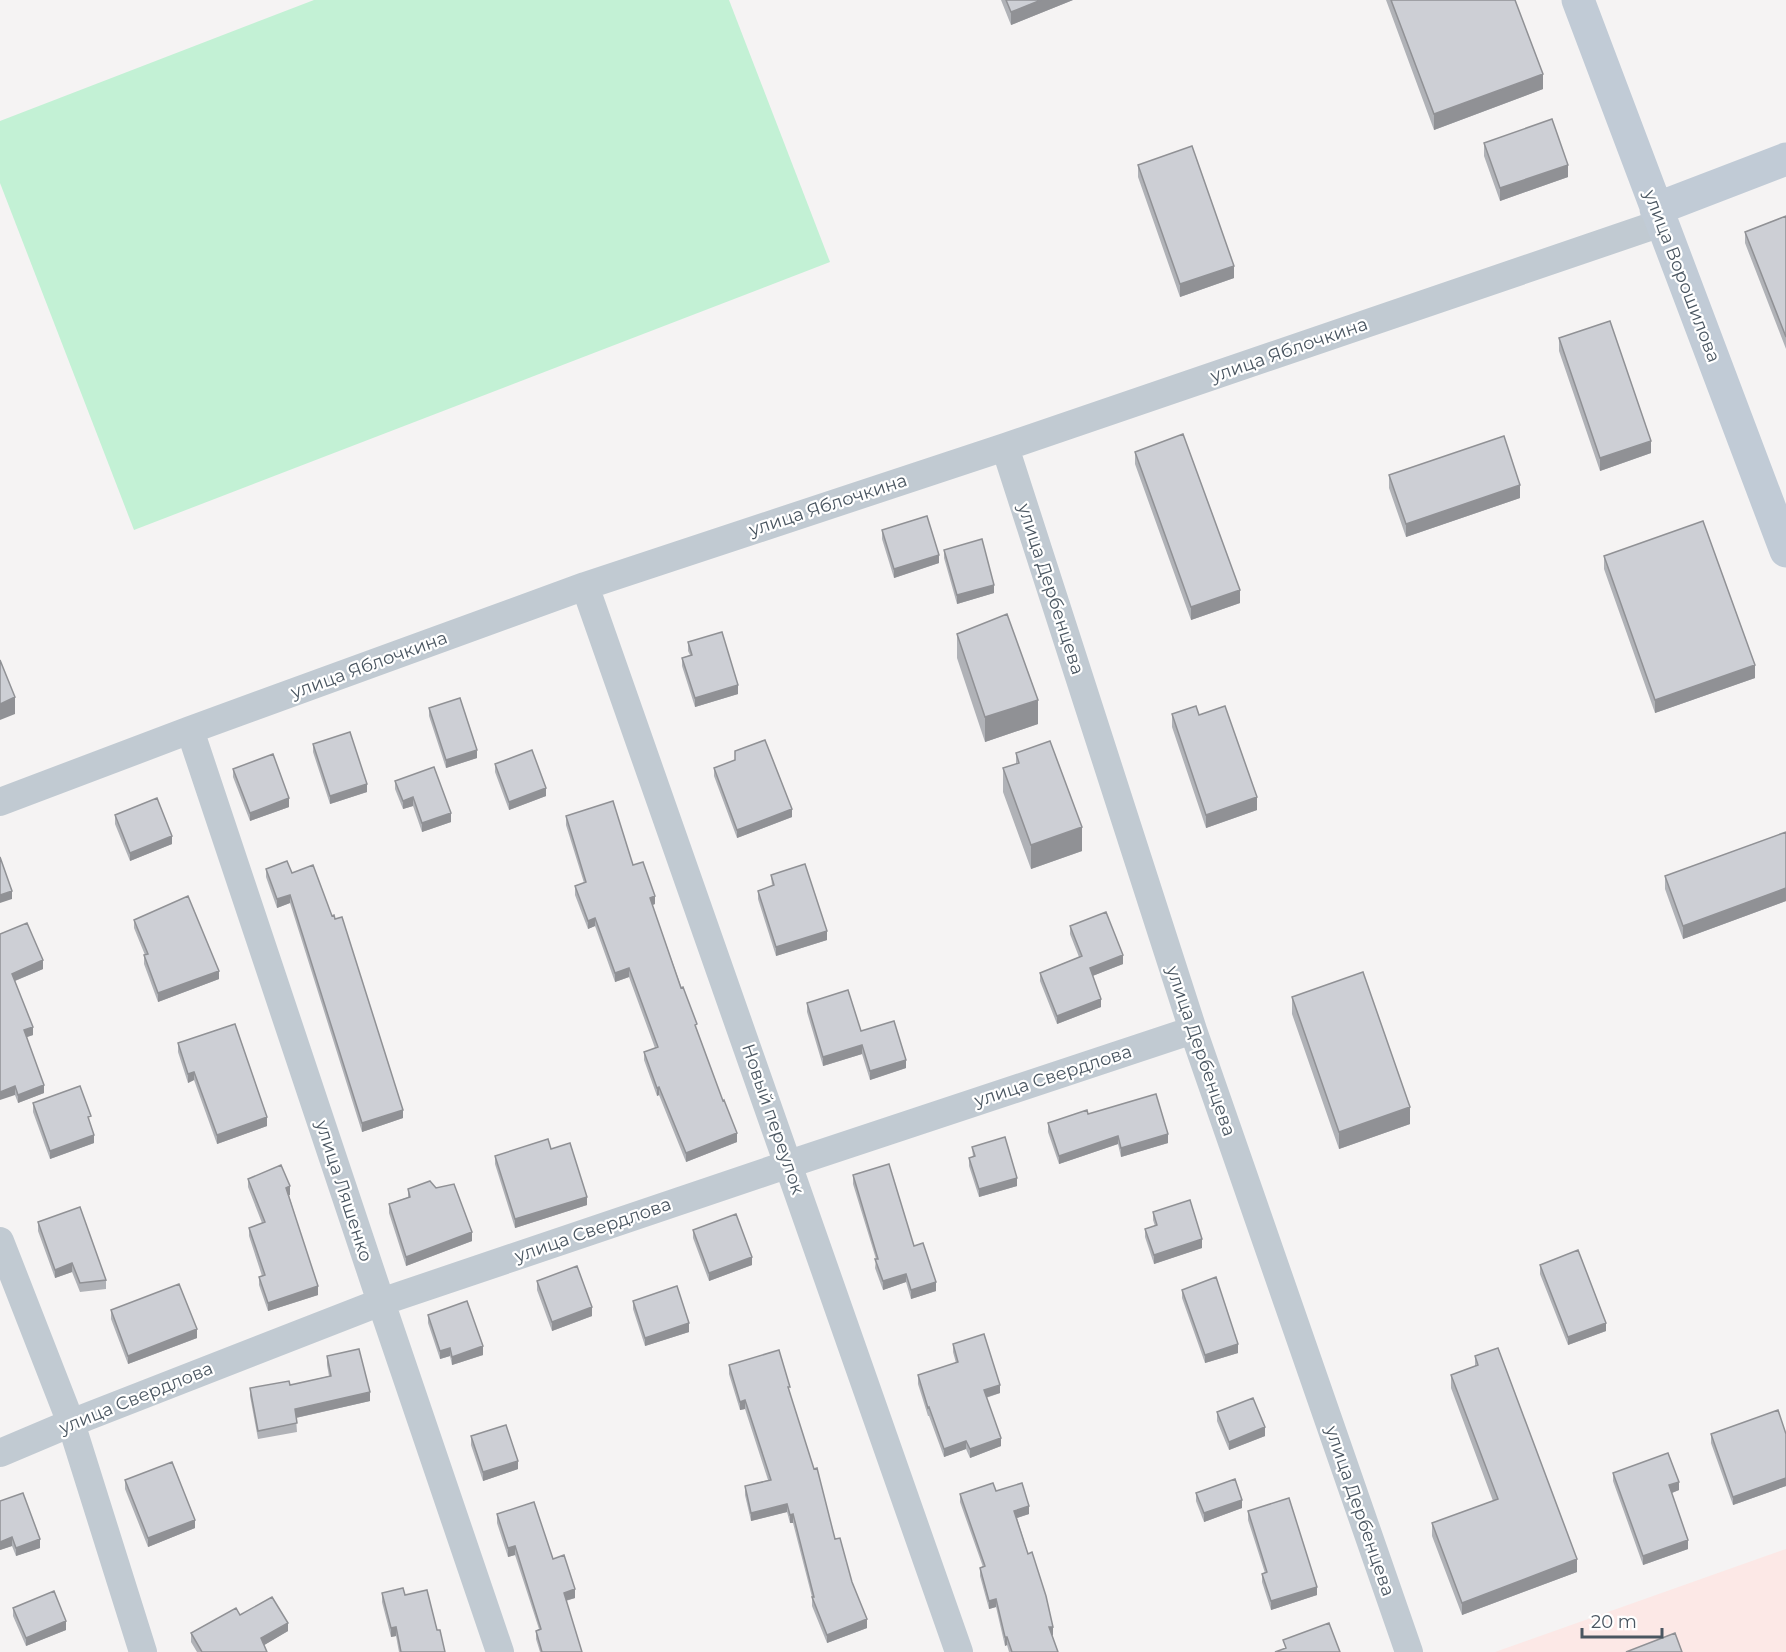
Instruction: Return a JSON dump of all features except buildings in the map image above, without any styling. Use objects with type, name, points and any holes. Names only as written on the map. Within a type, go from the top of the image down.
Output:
[{"type":"main road","name":"улица Ворошилова","points":[[1578,0],[1786,551]]},
{"type":"main road","name":"улица Яблочкина","points":[[1659,216],[1786,159]]},
{"type":"street","name":"улица Яблочкина","points":[[0,802],[585,586],[1005,447],[1659,216]]},
{"type":"street","name":"улица Дербенцева","points":[[1005,447],[1193,1030],[1409,1652]]},
{"type":"street","name":"Новый переулок","points":[[585,586],[959,1652]]},
{"type":"street","name":"улица Ляшенко","points":[[190,730],[500,1652]]},
{"type":"street","name":"улица Свердлова","points":[[0,1454],[70,1423],[381,1302],[1193,1030]]},
{"type":"street","points":[[0,1241],[70,1423],[143,1652]]},
{"type":"shaded area","points":[[1786,1549],[1786,1652],[1495,1652]]},
{"type":"green space","points":[[314,0],[729,0],[830,262],[134,530],[0,183],[0,121]]}]
